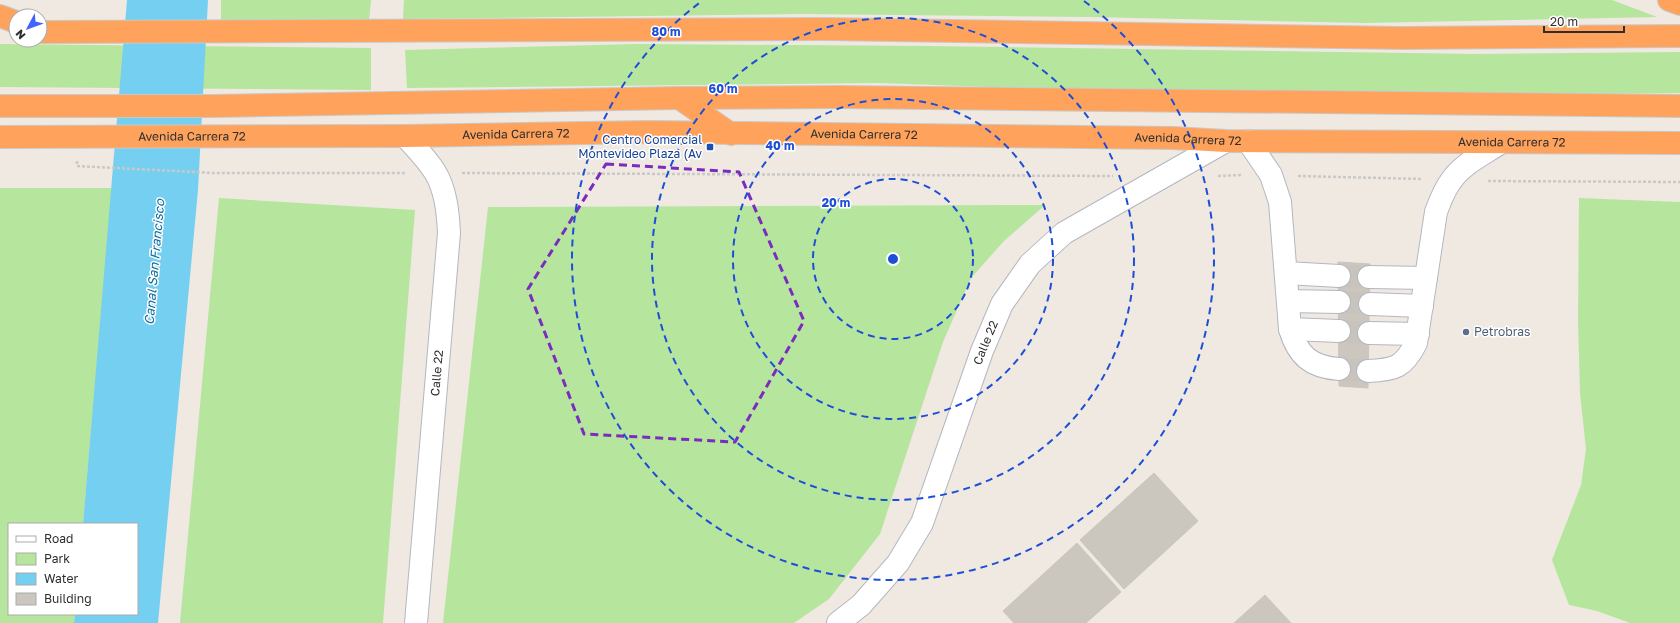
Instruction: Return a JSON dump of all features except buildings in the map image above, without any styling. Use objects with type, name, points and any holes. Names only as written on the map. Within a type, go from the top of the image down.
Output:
[{"type":"highway","points":[[1668,0],[1680,4]]},
{"type":"highway","points":[[48,32],[826,29],[1402,38],[1680,36]]},
{"type":"highway","points":[[0,106],[214,106],[679,98],[840,97],[1680,106]]},
{"type":"highway","points":[[679,98],[731,134]]},
{"type":"highway","name":"Avenida Carrera 72","points":[[0,137],[405,136],[647,132],[1173,138],[1226,141],[1680,143]]},
{"type":"street","name":"Calle 22","points":[[405,136],[436,173],[442,188],[448,212],[449,233],[416,623]]},
{"type":"street","points":[[1248,140],[1271,175],[1280,202],[1290,329],[1294,343],[1311,361],[1324,368],[1339,369]]},
{"type":"street","name":"Calle 22","points":[[838,623],[861,605],[898,563],[922,523],[982,351],[1002,304],[1030,264],[1064,233],[1226,141]]},
{"type":"street","points":[[1368,371],[1394,368],[1403,364],[1410,355],[1416,343],[1418,334],[1436,212],[1451,180],[1465,166],[1500,143]]},
{"type":"street","points":[[1286,273],[1339,276]]},
{"type":"street","points":[[1370,277],[1426,278]]},
{"type":"street","points":[[1288,300],[1339,302]]},
{"type":"street","points":[[1370,304],[1422,306]]},
{"type":"street","points":[[1290,329],[1339,331]]},
{"type":"street","points":[[1369,333],[1418,334]]},
{"type":"path","points":[[77,166],[214,173],[1118,176]]},
{"type":"path","points":[[1217,176],[1271,175],[1451,180],[1680,182]]},
{"type":"highlighted area","points":[[606,164],[739,172],[804,321],[735,442],[584,434],[528,289]]},
{"type":"green space","points":[[221,0],[371,0],[369,21],[221,23]]},
{"type":"green space","points":[[404,0],[1612,0],[1657,17],[1366,23],[1089,17],[802,14],[403,19]]},
{"type":"green space","points":[[0,44],[8,44],[8,48],[48,48],[48,45],[371,48],[371,90],[0,87]]},
{"type":"green space","points":[[637,44],[925,46],[1477,54],[1680,52],[1680,93],[1270,97],[879,83],[407,88],[405,50]]},
{"type":"green space","points":[[0,188],[112,188],[83,523],[8,523],[8,615],[75,615],[74,623],[0,623]]},
{"type":"green space","points":[[219,198],[415,210],[383,623],[180,623]]},
{"type":"green space","points":[[1579,198],[1680,202],[1680,623],[1630,623],[1597,611],[1569,605],[1552,560],[1581,485],[1586,449],[1580,393],[1578,321]]},
{"type":"green space","points":[[1045,205],[1004,241],[971,278],[943,342],[880,534],[829,599],[794,623],[443,623],[488,207]]},
{"type":"water","name":"Canal San Francisco","points":[[127,0],[208,0],[198,190],[158,623],[74,623],[75,615],[138,615],[138,523],[83,523]]},
{"type":"tunnel","points":[[1339,276],[1369,277]]},
{"type":"tunnel","points":[[1339,302],[1370,304]]},
{"type":"tunnel","points":[[1339,331],[1369,333]]},
{"type":"tunnel","points":[[1339,369],[1368,371]]},
{"type":"place","name":"Centro Comercial Montevideo Plaza (Av","points":[[710,147]]},
{"type":"place","name":"Petrobras","points":[[1466,332]]}]
